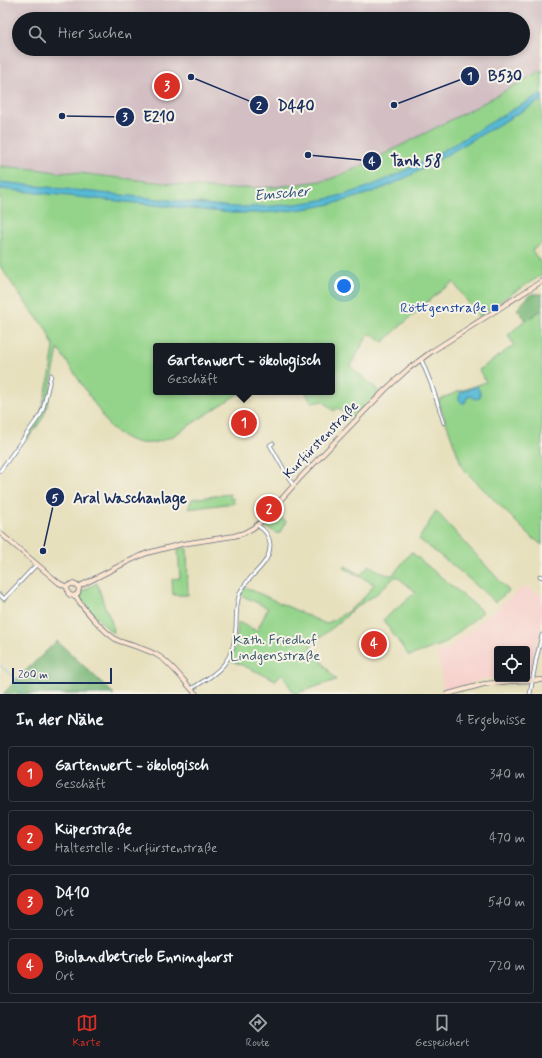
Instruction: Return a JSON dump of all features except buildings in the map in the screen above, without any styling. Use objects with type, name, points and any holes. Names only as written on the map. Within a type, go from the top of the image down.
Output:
[{"type":"main road","name":"Kurfürstenstraße","points":[[67,588],[72,584],[75,584],[78,587],[147,553],[182,544],[234,536],[244,533],[257,525],[384,390],[408,368],[542,280]]},
{"type":"main road","points":[[0,533],[58,583],[67,588],[69,594],[76,596],[82,605],[110,635],[116,639],[160,657],[168,663],[196,694]]},
{"type":"main road","points":[[76,596],[79,592],[78,587]]},
{"type":"main road","points":[[448,694],[484,684],[542,680]]},
{"type":"street","points":[[421,359],[444,423]]},
{"type":"street","points":[[0,471],[42,414],[51,375]]},
{"type":"street","points":[[273,443],[270,445],[293,485]]},
{"type":"street","points":[[190,688],[220,670],[230,654],[234,644],[239,595],[244,585],[264,563],[270,551],[270,541],[267,533],[257,525]]},
{"type":"street","points":[[0,595],[4,599],[37,564]]},
{"type":"street","points":[[530,694],[542,635]]},
{"type":"shaded area","points":[[0,0],[542,0],[542,70],[478,106],[357,168],[328,180],[276,187],[216,189],[114,176],[70,172],[63,173],[0,166]]},
{"type":"shaded area","points":[[524,586],[542,595],[542,625],[530,674],[530,646],[494,646],[494,677],[444,691],[437,653],[448,649]]},
{"type":"green space","points":[[542,70],[542,243],[532,250],[542,265],[542,275],[503,299],[479,317],[453,282],[433,297],[383,342],[369,333],[350,366],[379,391],[351,420],[338,408],[334,411],[323,401],[312,403],[307,395],[335,395],[335,343],[153,343],[153,395],[236,395],[173,436],[153,443],[141,443],[128,439],[113,430],[108,425],[58,349],[47,407],[43,418],[27,440],[25,438],[39,419],[50,375],[54,346],[47,330],[23,300],[0,266],[0,166],[63,173],[70,172],[216,189],[276,187],[328,180],[357,168],[478,106]]},
{"type":"green space","points":[[531,294],[542,294],[542,310],[526,320],[517,309]]},
{"type":"green space","points":[[542,310],[542,545],[528,534],[463,469],[438,400],[486,382],[479,370],[514,345],[508,335],[525,320]]},
{"type":"green space","points":[[230,494],[230,499],[233,498],[234,503],[188,509],[192,499]]},
{"type":"green space","points":[[436,511],[509,591],[495,602],[461,572],[419,539]]},
{"type":"green space","points":[[274,515],[286,521],[279,534],[265,527],[265,524]]},
{"type":"green space","points":[[187,548],[188,595],[173,595],[172,579],[180,578],[178,549]]},
{"type":"green space","name":"Kath. Friedhof Lindgensstraße","points":[[411,552],[483,612],[444,644],[409,656],[383,620],[416,592],[396,576],[374,596],[347,614],[348,615],[311,645],[311,648],[336,680],[294,694],[282,673],[276,680],[230,660],[236,646],[238,622],[257,631],[268,608],[241,595],[245,587],[326,624],[353,607],[365,597],[374,584],[344,568],[345,566],[361,575],[369,565],[383,573],[393,575]]},
{"type":"green space","points":[[97,583],[112,623],[113,632],[111,632],[90,611],[80,597],[83,591]]},
{"type":"green space","points":[[57,641],[114,694],[3,694]]},
{"type":"water","points":[[542,93],[542,100],[397,182],[360,196],[306,209],[232,213],[0,189],[0,182],[233,207],[312,202],[359,190],[397,174],[458,142]]},
{"type":"water","points":[[477,386],[480,392],[480,398],[475,399],[471,396],[467,398],[465,403],[462,403],[459,400],[461,392]]},
{"type":"waterway","points":[[0,665],[14,678],[23,694]]},
{"type":"place","name":"D440","points":[[191,77]]},
{"type":"place","name":"D410","points":[[167,86]]},
{"type":"place","name":"B530","points":[[394,105]]},
{"type":"place","name":"E210","points":[[62,116]]},
{"type":"place","name":"Tank 58","points":[[308,155]]},
{"type":"place","name":"Röttgenstraße","points":[[495,308]]},
{"type":"place","name":"Gartenwert - ökologisch","points":[[244,423]]},
{"type":"place","name":"Küperstraße","points":[[269,509]]},
{"type":"place","name":"Aral Waschanlage","points":[[43,551]]},
{"type":"place","name":"Biolandbetrieb Enninghorst","points":[[374,644]]},
{"type":"water label","name":"Emscher","points":[[282,194]]}]
